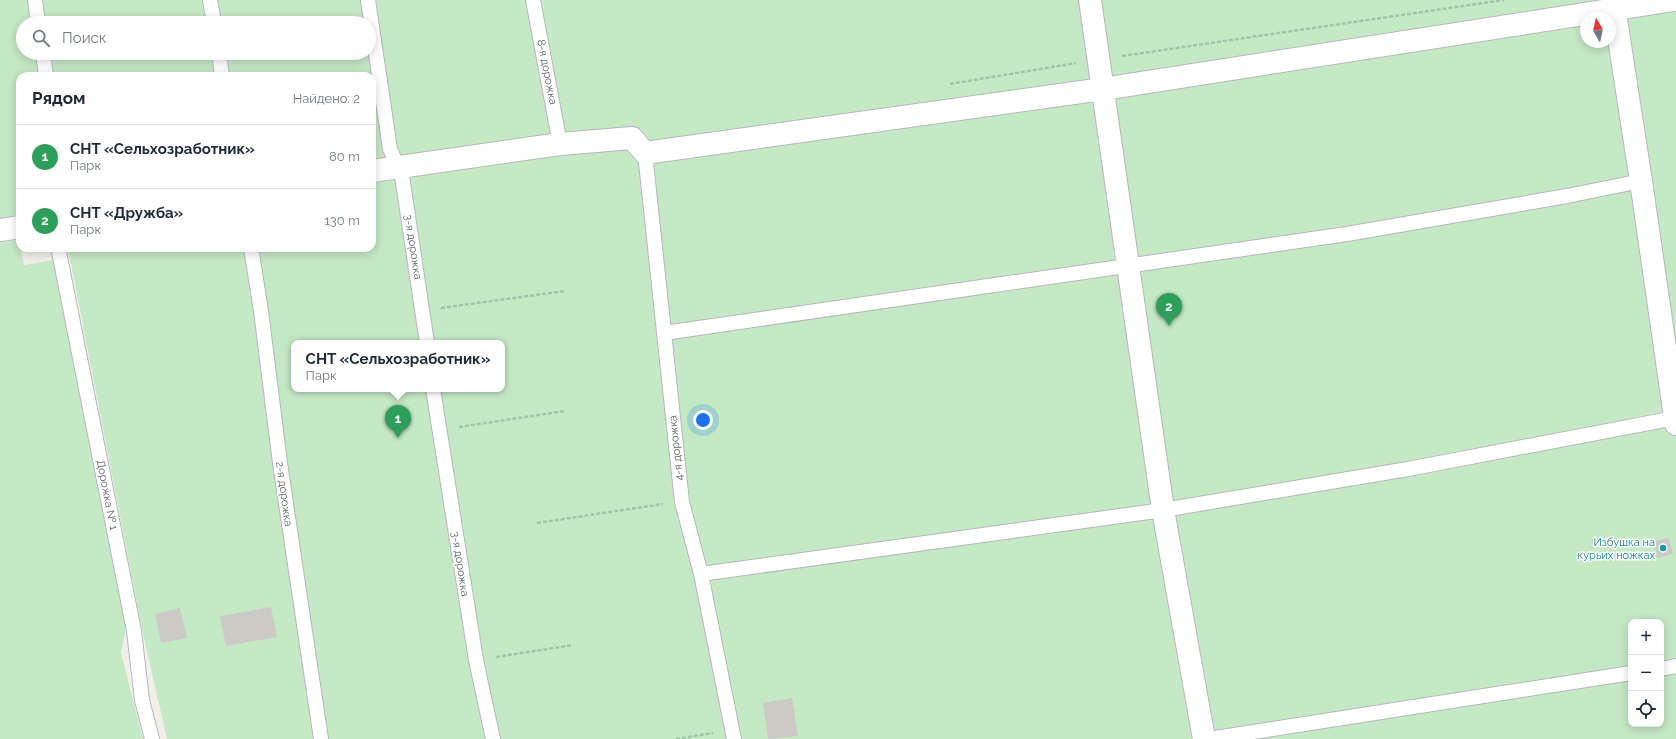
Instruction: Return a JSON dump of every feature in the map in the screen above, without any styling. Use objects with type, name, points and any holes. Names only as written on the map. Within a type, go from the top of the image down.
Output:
[{"type":"street","points":[[1090,0],[1163,510],[1204,739]]},
{"type":"street","points":[[376,171],[400,171],[560,144],[632,138],[645,152],[1103,89],[1614,4],[1674,0]]},
{"type":"street","points":[[1614,4],[1642,181],[1676,421]]},
{"type":"street","points":[[0,230],[16,228]]},
{"type":"lane","points":[[35,0],[37,16]]},
{"type":"lane","points":[[210,0],[213,16]]},
{"type":"lane","name":"3-я дорожка","points":[[368,0],[370,16]]},
{"type":"lane","name":"8-я дорожка","points":[[533,0],[560,144]]},
{"type":"lane","name":"3-я дорожка","points":[[376,54],[390,149],[400,171],[427,340]]},
{"type":"lane","points":[[44,60],[45,72]]},
{"type":"lane","points":[[220,60],[221,72]]},
{"type":"lane","name":"4-я дорожка","points":[[645,152],[682,502],[701,574],[734,734]]},
{"type":"lane","points":[[664,333],[1347,234],[1567,196],[1642,181]]},
{"type":"lane","name":"Дорожка № 1","points":[[59,252],[134,631],[142,700],[152,739]]},
{"type":"lane","name":"2-я дорожка","points":[[251,252],[261,311],[280,463],[321,739]]},
{"type":"lane","name":"3-я дорожка","points":[[433,392],[438,430],[476,660],[493,739]]},
{"type":"lane","points":[[701,574],[1163,510],[1408,469],[1676,421]]},
{"type":"lane","points":[[1664,668],[1676,666]]},
{"type":"lane","points":[[1209,739],[1628,673]]},
{"type":"path","points":[[943,86],[1098,59],[1504,0]]},
{"type":"path","points":[[423,310],[565,291]]},
{"type":"path","points":[[438,430],[566,411]]},
{"type":"path","points":[[537,523],[682,502]]},
{"type":"path","points":[[476,660],[573,645]]},
{"type":"path","points":[[676,739],[734,734]]},
{"type":"green space","points":[[0,0],[1676,0],[1676,739],[167,739],[142,629],[69,252],[376,252],[376,72],[16,72],[16,224],[0,227]]},
{"type":"green space","points":[[16,237],[16,252],[21,252],[24,265],[54,260],[126,628],[121,653],[143,739],[0,739],[0,239]]},
{"type":"building","name":"Избушка на курьих ножках","points":[[1669,538],[1673,554],[1657,558],[1653,541]]},
{"type":"building","points":[[271,607],[277,637],[226,646],[220,616]]},
{"type":"building","points":[[180,608],[187,638],[161,643],[155,614]]},
{"type":"building","points":[[792,698],[798,736],[768,739],[763,703]]},
{"type":"place","name":"СНТ «Дружба»","points":[[1169,326]]},
{"type":"place","name":"СНТ «Сельхозработник»","points":[[398,438]]},
{"type":"place","name":"Избушка на курьих ножках","points":[[1663,548]]}]
